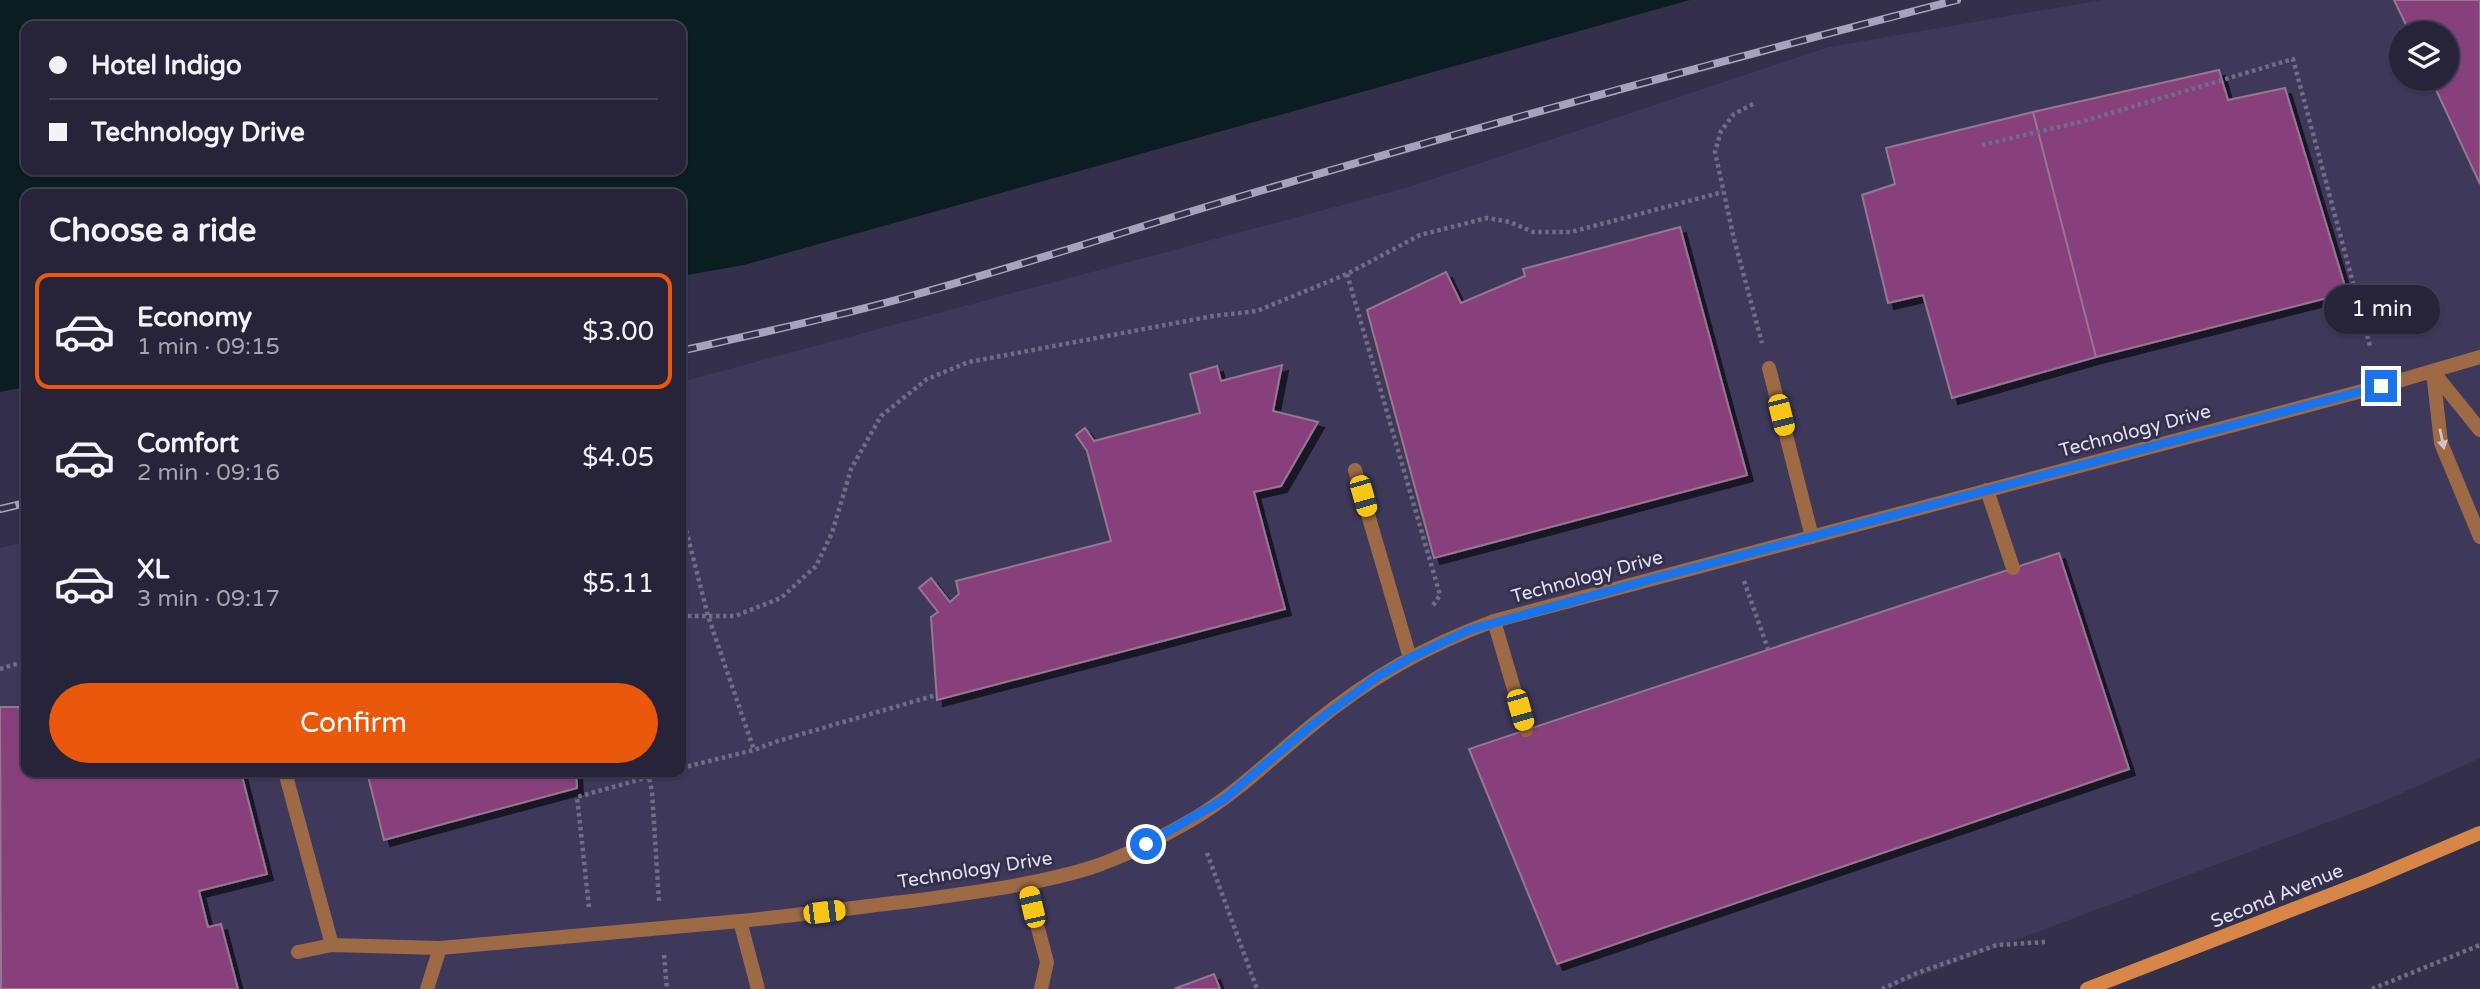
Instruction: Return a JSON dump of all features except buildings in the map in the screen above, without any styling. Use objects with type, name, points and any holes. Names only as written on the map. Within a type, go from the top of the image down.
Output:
[{"type":"main road","name":"Second Avenue","points":[[2087,989],[2331,895],[2480,833]]},
{"type":"street","name":"Technology Drive","points":[[298,952],[331,945],[440,948],[740,922],[958,895],[1026,884],[1091,867],[1128,853],[1197,817],[1242,786],[1345,699],[1377,677],[1447,639],[1494,621],[2433,372],[2480,357]]},
{"type":"street","points":[[1769,368],[1812,537]]},
{"type":"street","points":[[2433,372],[2480,430]]},
{"type":"street","points":[[2433,372],[2441,443],[2480,537]]},
{"type":"street","points":[[1355,470],[1410,658]]},
{"type":"street","points":[[1987,490],[2013,568]]},
{"type":"street","points":[[1494,621],[1526,730]]},
{"type":"street","points":[[286,777],[331,945]]},
{"type":"street","points":[[1026,884],[1047,962],[1041,989]]},
{"type":"street","points":[[740,922],[758,989]]},
{"type":"street","points":[[427,989],[440,948]]},
{"type":"path","points":[[1982,145],[2084,121],[2293,59],[2370,346]]},
{"type":"path","points":[[1753,104],[1734,114],[1721,131],[1715,152],[1769,368]]},
{"type":"path","points":[[686,616],[734,616],[781,598],[816,566],[832,533],[851,469],[881,415],[927,379],[969,362],[1213,316],[1257,311],[1347,274],[1420,235],[1487,218],[1510,222],[1534,232],[1571,232],[1723,192]]},
{"type":"path","points":[[1347,274],[1440,595],[1432,607]]},
{"type":"path","points":[[686,530],[708,616],[754,750]]},
{"type":"path","points":[[1736,557],[1768,649]]},
{"type":"path","points":[[0,669],[21,663]]},
{"type":"path","points":[[686,767],[754,750],[936,695]]},
{"type":"path","points":[[585,876],[577,797],[640,777]]},
{"type":"path","points":[[650,777],[658,886]]},
{"type":"path","points":[[1206,853],[1257,989]]},
{"type":"path","points":[[1882,989],[1917,973],[1997,945],[2045,942]]},
{"type":"path","points":[[2372,989],[2480,945]]},
{"type":"shaded area","points":[[0,0],[1690,0],[744,265],[686,275],[686,189],[21,189],[21,388],[0,392]]},
{"type":"shaded area","points":[[2102,0],[2480,0],[2480,758],[2384,801],[1886,989],[0,989],[0,548],[21,543],[21,777],[686,777],[686,381],[1406,188],[1829,47]]},
{"type":"railway","points":[[686,350],[885,303],[1408,148],[1957,0]]},
{"type":"railway","points":[[0,509],[21,504]]},
{"type":"route","points":[[1146,844],[1223,800],[1312,725],[1377,677],[1469,630],[1494,621],[2381,386]]}]
